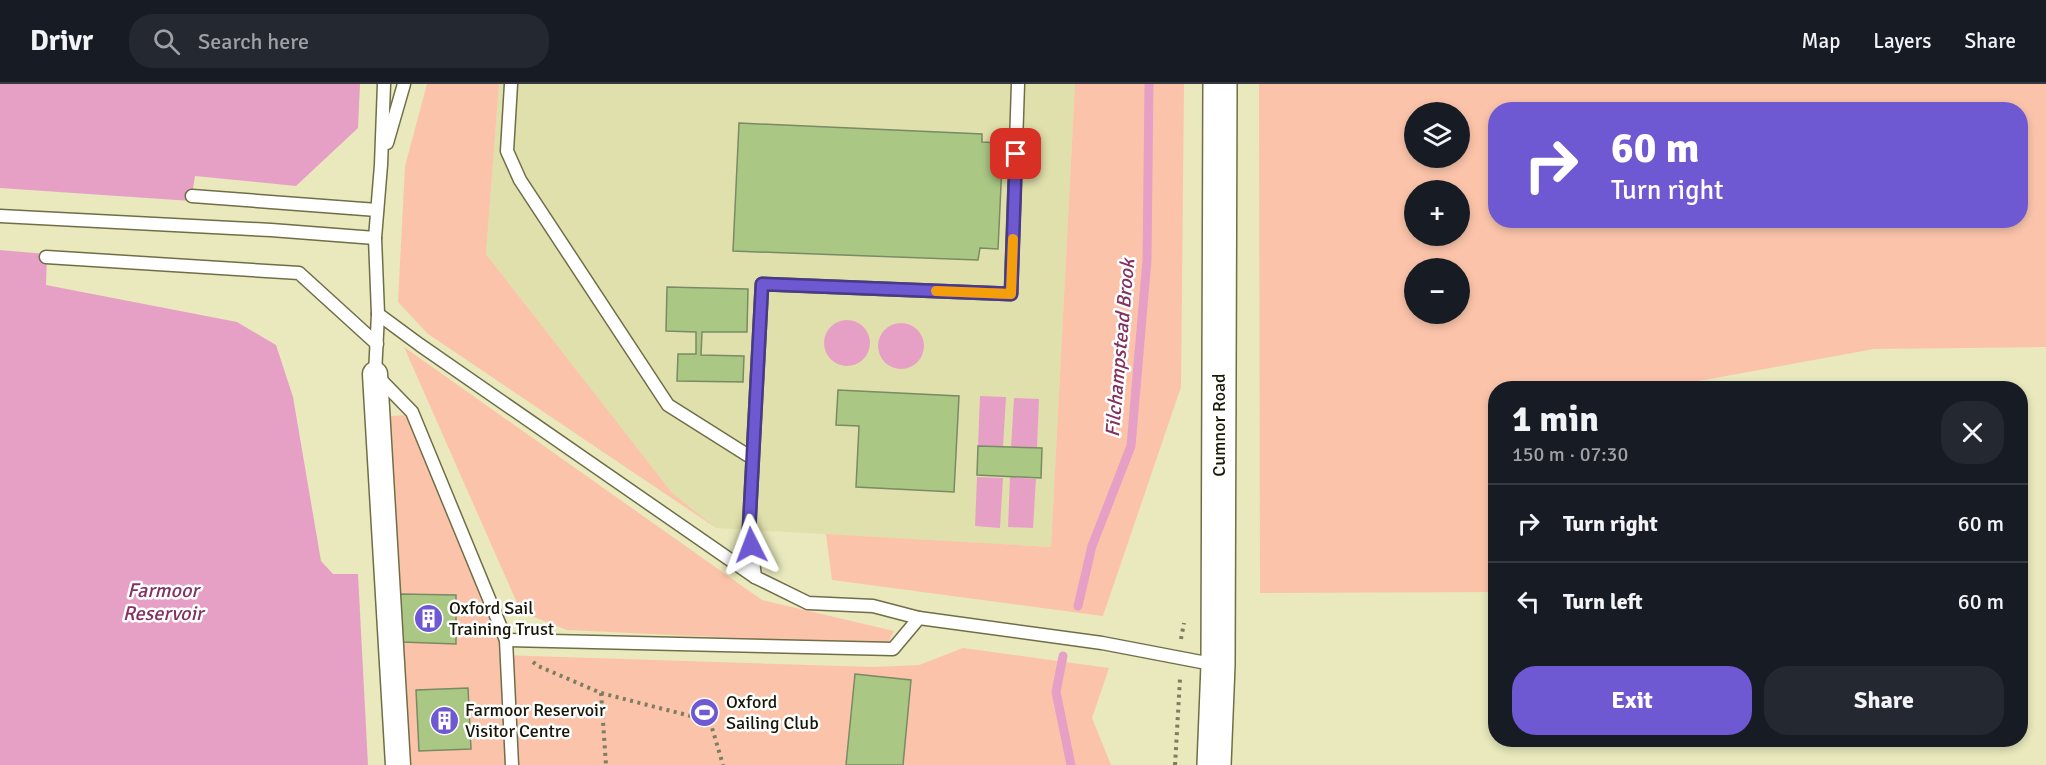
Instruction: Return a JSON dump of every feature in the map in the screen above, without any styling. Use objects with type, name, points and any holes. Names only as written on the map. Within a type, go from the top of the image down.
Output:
[{"type":"main road","name":"Cumnor Road","points":[[1214,765],[1218,665],[1220,84]]},
{"type":"street","points":[[375,374],[398,765]]},
{"type":"lane","points":[[384,84],[375,238],[378,314],[375,374],[412,412],[506,640],[512,765]]},
{"type":"lane","points":[[381,165],[404,84]]},
{"type":"lane","points":[[511,84],[507,151],[520,180],[668,405],[752,458]]},
{"type":"lane","points":[[755,577],[749,530],[762,284],[1011,294],[1018,84]]},
{"type":"lane","points":[[192,196],[377,210]]},
{"type":"lane","points":[[0,216],[271,230],[375,238]]},
{"type":"lane","points":[[46,257],[299,273],[377,344]]},
{"type":"lane","points":[[378,314],[755,577],[808,603],[873,606],[919,618],[1102,643],[1218,665]]},
{"type":"lane","points":[[506,640],[893,649],[919,618]]},
{"type":"path","points":[[506,640],[538,666],[601,693],[710,721],[723,765]]},
{"type":"path","points":[[601,693],[606,765]]},
{"type":"shaded area","points":[[427,84],[499,84],[486,254],[672,493],[716,528],[428,334],[398,302],[405,166]]},
{"type":"shaded area","points":[[499,84],[1075,84],[1051,547],[716,528],[672,494],[486,254]]},
{"type":"shaded area","points":[[1075,84],[1184,84],[1181,387],[1103,616],[832,580],[826,534],[1051,547]]},
{"type":"shaded area","points":[[1259,84],[2046,84],[2046,347],[1874,349],[1698,381],[1488,381],[1488,592],[1260,593]]},
{"type":"shaded area","points":[[404,347],[762,600],[894,631],[887,645],[567,630],[521,612]]},
{"type":"shaded area","name":"Oxford Sailing Club","points":[[409,415],[499,634],[500,655],[873,667],[919,665],[963,648],[1109,668],[1092,718],[1111,765],[408,765],[390,416]]},
{"type":"water","points":[[0,84],[360,84],[358,128],[296,186],[195,176],[191,201],[0,188]]},
{"type":"water","name":"Farmoor Reservoir","points":[[0,250],[47,254],[46,285],[237,322],[276,345],[293,397],[321,561],[333,574],[358,574],[368,765],[0,765]]},
{"type":"water","points":[[847,320],[863,327],[870,343],[863,359],[847,366],[831,359],[824,343],[831,327]]},
{"type":"water","points":[[901,323],[917,330],[924,346],[917,362],[901,369],[885,362],[878,346],[885,330]]},
{"type":"water","points":[[980,396],[1006,397],[1003,447],[978,446]]},
{"type":"water","points":[[1014,398],[1039,399],[1037,448],[1011,447]]},
{"type":"water","points":[[977,477],[1003,478],[1000,528],[975,526]]},
{"type":"water","points":[[1010,477],[1036,479],[1033,528],[1008,527]]},
{"type":"building","points":[[739,123],[982,134],[982,142],[1003,143],[998,249],[980,248],[978,260],[733,251]]},
{"type":"building","points":[[667,287],[748,289],[747,332],[702,332],[701,355],[744,356],[743,382],[677,381],[678,354],[696,354],[696,332],[666,331]]},
{"type":"building","points":[[838,390],[959,396],[954,492],[856,487],[859,426],[836,425]]},
{"type":"building","points":[[978,446],[1042,448],[1041,478],[977,475]]},
{"type":"building","name":"Oxford Sail Training Trust","points":[[400,594],[456,595],[456,644],[402,642]]},
{"type":"building","points":[[855,674],[911,680],[903,765],[846,765]]},
{"type":"building","name":"Farmoor Reservoir Visitor Centre","points":[[468,688],[471,749],[419,751],[416,690]]},
{"type":"waterway","name":"Filchampstead Brook","points":[[1078,606],[1092,546],[1131,446],[1147,260],[1149,84]]},
{"type":"waterway","name":"Filchampstead Brook","points":[[1063,656],[1056,692],[1071,765]]},
{"type":"slow traffic","points":[[936,291],[1011,294],[1013,239]]},
{"type":"place","name":"Oxford Sail Training Trust","points":[[428,618]]},
{"type":"place","name":"Oxford Sailing Club","points":[[705,712]]},
{"type":"place","name":"Farmoor Reservoir Visitor Centre","points":[[444,720]]},
{"type":"route","points":[[751,545],[749,530],[762,284],[1011,294],[1016,154]]}]
